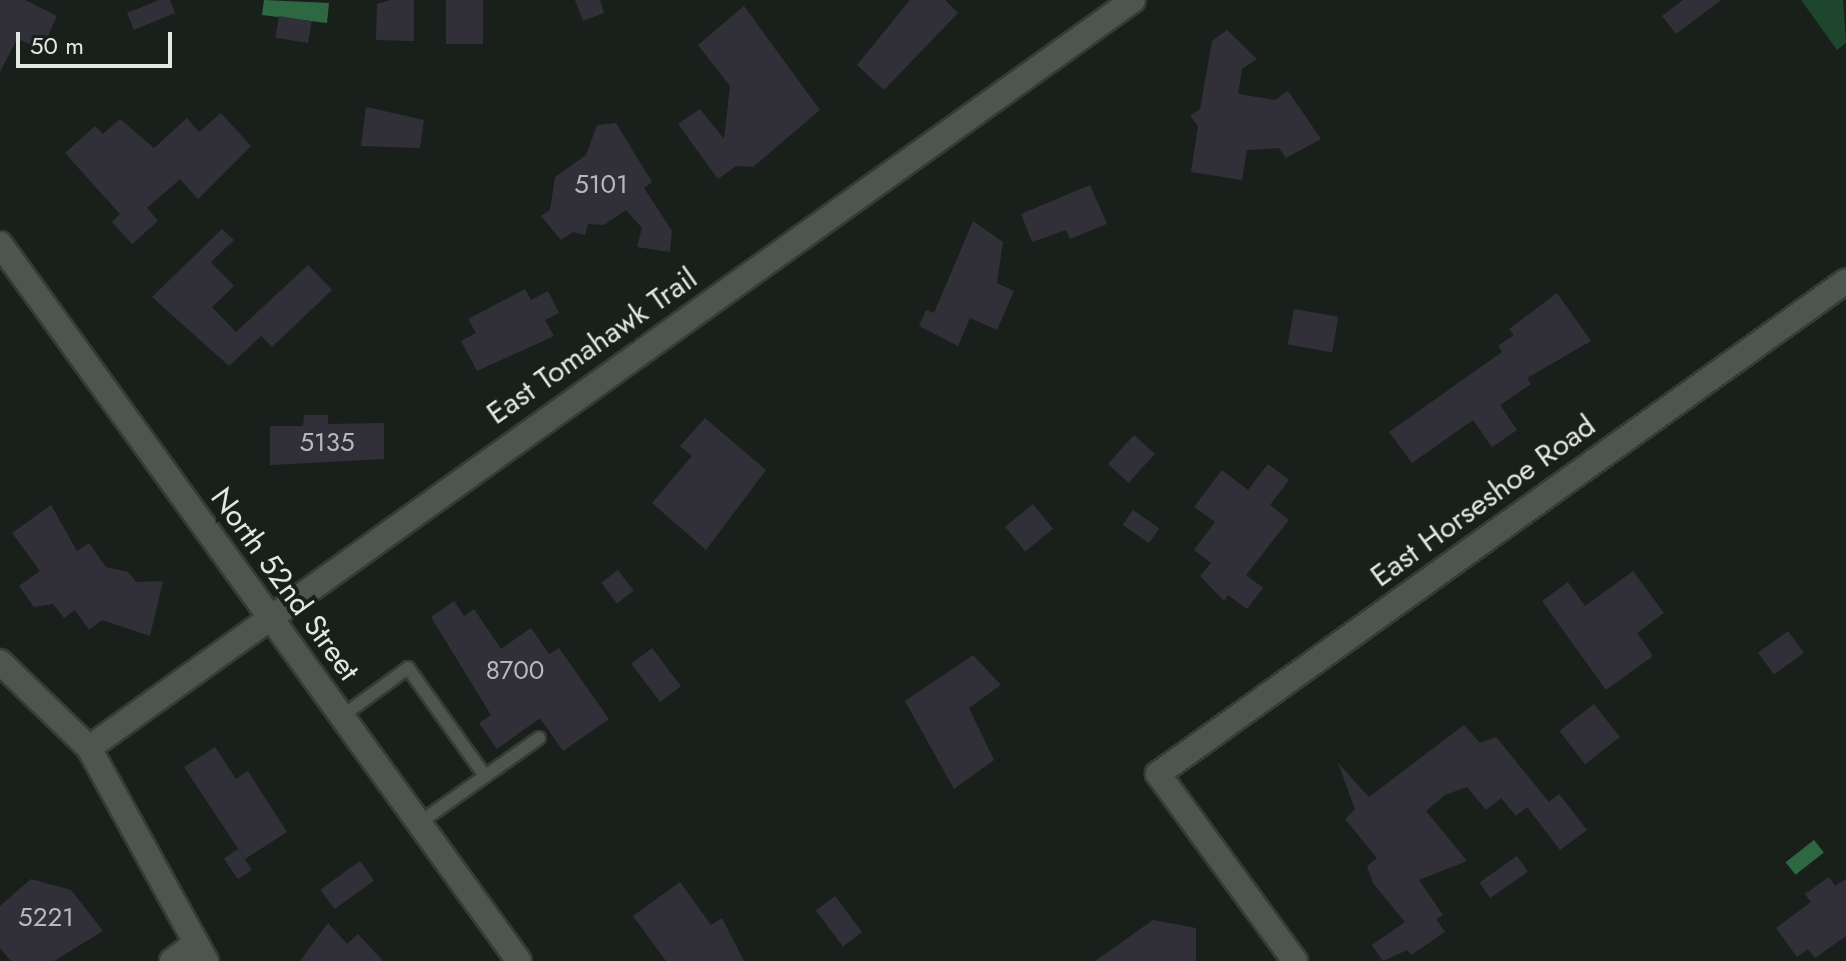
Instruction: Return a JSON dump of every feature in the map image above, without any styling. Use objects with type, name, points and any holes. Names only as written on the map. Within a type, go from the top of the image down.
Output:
[{"type":"street","name":"East Tomahawk Trail","points":[[89,748],[268,616],[1133,0]]},
{"type":"street","name":"North 52nd Street","points":[[0,244],[519,961]]},
{"type":"street","name":"East Horseshoe Road","points":[[1295,961],[1158,774],[1846,281]]},
{"type":"street","points":[[0,662],[89,748],[199,953],[172,961]]},
{"type":"lane","points":[[341,717],[408,668],[485,776]]},
{"type":"lane","points":[[419,823],[539,738]]},
{"type":"shaded area","points":[[264,0],[329,3],[327,23],[262,15]]},
{"type":"shaded area","points":[[1801,0],[1843,0],[1846,43],[1837,50]]},
{"type":"shaded area","points":[[1814,840],[1824,853],[1795,875],[1786,862]]},
{"type":"building","points":[[0,0],[25,0],[57,16],[42,49],[17,39],[0,72]]},
{"type":"building","points":[[159,0],[170,0],[175,13],[134,30],[127,13]]},
{"type":"building","points":[[391,0],[414,0],[414,41],[376,40],[377,4]]},
{"type":"building","points":[[446,0],[483,0],[483,44],[446,44]]},
{"type":"building","points":[[575,0],[600,0],[604,13],[583,21]]},
{"type":"building","points":[[910,0],[945,0],[958,13],[884,90],[857,65]]},
{"type":"building","points":[[1683,0],[1721,0],[1676,34],[1662,16]]},
{"type":"building","points":[[744,6],[820,110],[753,167],[736,166],[718,179],[678,124],[700,109],[724,139],[730,86],[698,45]]},
{"type":"building","points":[[279,16],[312,21],[308,43],[276,38]]},
{"type":"building","points":[[1227,30],[1257,59],[1242,69],[1238,94],[1275,100],[1288,91],[1321,139],[1286,158],[1279,148],[1247,150],[1242,180],[1191,172],[1198,126],[1190,116],[1200,109],[1212,41]]},
{"type":"building","points":[[366,107],[424,120],[420,148],[361,146]]},
{"type":"building","points":[[221,113],[251,146],[198,199],[180,179],[147,208],[158,221],[132,244],[112,222],[120,214],[65,153],[95,126],[103,134],[120,119],[154,148],[187,118],[199,132]]},
{"type":"building","points":[[616,123],[652,182],[644,188],[672,231],[670,252],[637,247],[642,228],[626,210],[604,225],[588,224],[585,235],[573,232],[561,240],[541,216],[550,210],[555,177],[586,155],[597,125]]},
{"type":"building","points":[[1090,185],[1107,224],[1070,239],[1066,230],[1032,242],[1021,214]]},
{"type":"building","points":[[973,221],[1003,242],[997,283],[1014,291],[997,330],[970,318],[958,346],[919,326],[926,310],[934,313]]},
{"type":"building","points":[[222,229],[234,240],[211,262],[234,286],[212,307],[236,332],[308,265],[332,290],[272,347],[261,336],[229,366],[152,297]]},
{"type":"building","points":[[525,289],[531,300],[548,291],[559,313],[545,320],[554,336],[477,371],[461,341],[476,333],[468,319]]},
{"type":"building","points":[[1557,293],[1591,341],[1527,378],[1531,384],[1500,405],[1517,430],[1492,447],[1473,420],[1412,463],[1389,432],[1502,352],[1498,346],[1514,335],[1509,329]]},
{"type":"building","points":[[1294,309],[1338,317],[1332,352],[1288,344]]},
{"type":"building","points":[[304,415],[328,415],[328,424],[384,423],[384,459],[270,465],[270,426],[303,426]]},
{"type":"building","points":[[705,418],[766,470],[706,550],[652,503],[692,456],[680,446]]},
{"type":"building","points":[[1134,435],[1155,454],[1129,483],[1108,464]]},
{"type":"building","points":[[1268,464],[1289,480],[1270,505],[1289,520],[1246,575],[1263,588],[1247,609],[1228,595],[1224,601],[1200,576],[1211,563],[1194,550],[1215,522],[1194,507],[1222,470],[1248,490]]},
{"type":"building","points":[[1033,504],[1053,529],[1025,552],[1005,527]]},
{"type":"building","points":[[51,505],[77,551],[89,543],[106,567],[128,572],[136,582],[163,581],[150,636],[102,620],[89,630],[75,610],[64,618],[53,604],[34,607],[19,586],[40,571],[12,533]]},
{"type":"building","points":[[1133,510],[1159,528],[1149,543],[1123,525]]},
{"type":"building","points":[[618,570],[634,591],[617,603],[601,583]]},
{"type":"building","points":[[1633,571],[1664,613],[1637,633],[1653,656],[1606,690],[1542,601],[1568,582],[1585,606]]},
{"type":"building","points":[[454,601],[464,616],[474,609],[501,649],[531,628],[549,654],[559,648],[609,719],[563,751],[540,718],[497,749],[479,723],[491,715],[431,617]]},
{"type":"building","points":[[1788,631],[1804,653],[1774,675],[1758,653]]},
{"type":"building","points":[[652,648],[681,686],[660,702],[631,664]]},
{"type":"building","points":[[973,655],[1001,685],[969,708],[994,760],[954,789],[905,701]]},
{"type":"building","points":[[1594,704],[1620,737],[1585,764],[1559,731]]},
{"type":"building","points":[[1464,725],[1480,743],[1496,737],[1549,802],[1559,794],[1587,830],[1560,850],[1527,807],[1516,816],[1501,798],[1486,810],[1467,787],[1445,795],[1426,811],[1467,861],[1419,880],[1443,915],[1436,919],[1445,932],[1411,955],[1407,950],[1383,961],[1372,945],[1405,922],[1373,883],[1367,866],[1377,858],[1345,819],[1355,809],[1338,763],[1369,797]]},
{"type":"building","points":[[215,747],[236,779],[248,771],[287,832],[245,859],[184,767]]},
{"type":"building","points":[[238,849],[252,870],[238,879],[224,859]]},
{"type":"building","points":[[1517,856],[1528,872],[1490,898],[1479,882]]},
{"type":"building","points":[[360,861],[374,880],[334,909],[320,890]]},
{"type":"building","points":[[1829,877],[1835,886],[1846,879],[1846,936],[1815,958],[1808,949],[1797,957],[1776,928],[1811,902],[1805,894]]},
{"type":"building","points":[[31,879],[71,890],[103,931],[54,961],[11,961],[0,948],[0,906]]},
{"type":"building","points":[[680,882],[711,925],[722,918],[744,961],[666,961],[633,916]]},
{"type":"building","points":[[835,896],[862,932],[843,946],[816,910]]},
{"type":"building","points":[[1153,920],[1196,928],[1196,961],[1095,961]]},
{"type":"building","points":[[328,923],[347,944],[358,934],[383,961],[300,961]]}]
